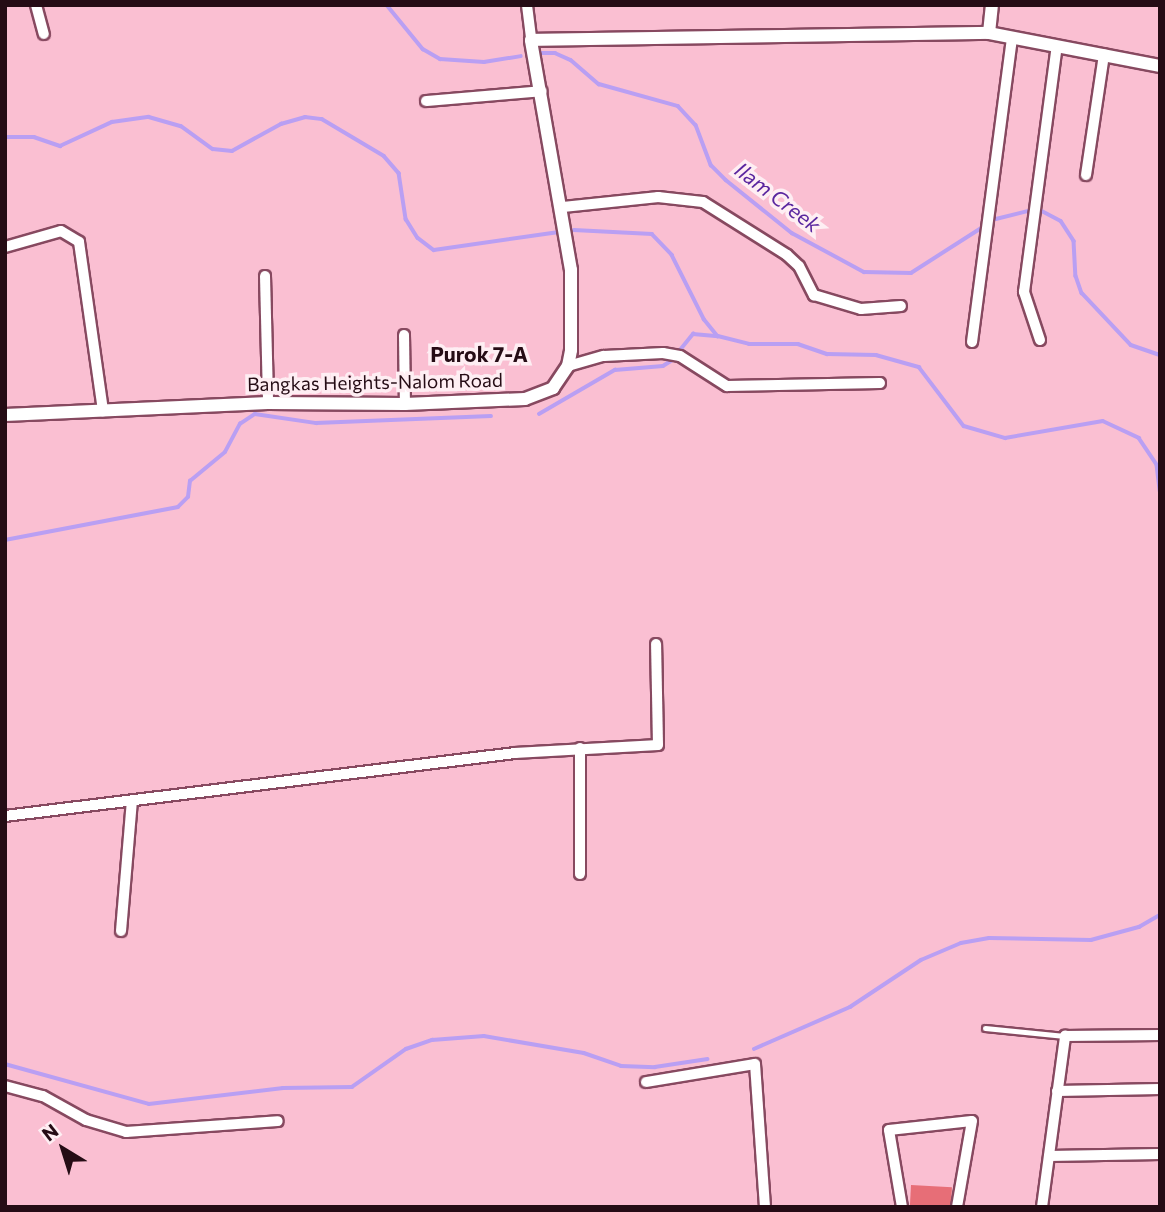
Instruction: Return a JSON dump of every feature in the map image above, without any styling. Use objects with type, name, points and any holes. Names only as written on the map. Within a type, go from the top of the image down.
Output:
[{"type":"street","points":[[36,5],[44,34]]},
{"type":"street","points":[[527,5],[531,40],[563,207],[571,270],[568,366],[604,356],[663,353],[680,356],[727,386],[880,383]]},
{"type":"street","points":[[989,33],[992,5]]},
{"type":"street","points":[[531,40],[989,33],[1160,66]]},
{"type":"street","points":[[972,342],[1012,37]]},
{"type":"street","points":[[1040,340],[1026,309],[1025,273],[1057,46]]},
{"type":"street","points":[[1086,175],[1104,54]]},
{"type":"street","points":[[426,101],[542,91]]},
{"type":"street","points":[[563,207],[658,197],[703,202],[787,255],[799,266],[814,295],[862,309],[901,306]]},
{"type":"street","points":[[5,247],[61,231],[79,242],[103,411]]},
{"type":"street","points":[[265,276],[268,402]]},
{"type":"street","points":[[404,335],[405,404]]},
{"type":"street","name":"Bangkas Heights-Nalom Road","points":[[5,415],[268,402],[405,404],[543,395],[553,388],[568,366]]},
{"type":"street","points":[[5,816],[580,748],[658,745],[656,644]]},
{"type":"street","points":[[580,748],[580,874]]},
{"type":"street","points":[[121,931],[132,801]]},
{"type":"street","points":[[1042,1207],[1065,1036],[1160,1035]]},
{"type":"street","points":[[646,1083],[755,1064],[765,1207]]},
{"type":"street","points":[[5,1086],[43,1096],[86,1120],[126,1132],[278,1121]]},
{"type":"street","points":[[1057,1091],[1160,1089]]},
{"type":"street","points":[[902,1207],[890,1130],[972,1121],[957,1207]]},
{"type":"street","points":[[1049,1156],[1160,1154]]},
{"type":"lane","points":[[985,1028],[1065,1036]]},
{"type":"building","points":[[911,1185],[952,1187],[951,1207],[910,1207]]},
{"type":"waterway","name":"Ilam Creek","points":[[387,5],[423,49],[440,59],[484,62],[521,56]]},
{"type":"waterway","name":"Ilam Creek","points":[[539,53],[555,53],[571,60],[599,84],[678,106],[696,125],[711,165],[726,180],[792,233],[864,272],[911,273],[986,225]]},
{"type":"waterway","points":[[5,137],[34,137],[60,146],[112,122],[149,117],[181,126],[213,149],[232,151],[281,124],[305,117],[322,119],[384,156],[399,173],[406,219],[418,238],[434,250],[559,232]]},
{"type":"waterway","name":"Ilam Creek","points":[[996,219],[1033,210]]},
{"type":"waterway","name":"Ilam Creek","points":[[1042,211],[1061,221],[1074,241],[1076,276],[1082,293],[1131,345],[1160,355]]},
{"type":"waterway","points":[[574,230],[652,234],[672,255],[704,319],[718,336],[749,344],[798,344],[827,354],[876,355],[919,367],[964,426],[1005,438],[1103,421],[1139,438],[1157,465],[1160,491]]},
{"type":"waterway","points":[[680,350],[693,334],[718,336]]},
{"type":"waterway","points":[[539,414],[615,370],[663,366],[674,359]]},
{"type":"waterway","points":[[5,540],[178,507],[188,497],[190,481],[225,452],[240,424],[255,414],[316,423],[491,416]]},
{"type":"waterway","points":[[754,1049],[850,1007],[921,960],[961,943],[989,938],[1091,940],[1139,927],[1160,915]]},
{"type":"waterway","points":[[5,1064],[149,1104],[283,1088],[352,1087],[406,1049],[432,1040],[484,1036],[584,1053],[621,1066],[655,1067],[707,1059]]},
{"type":"district","name":"Purok 7-A","points":[[479,354]]}]
